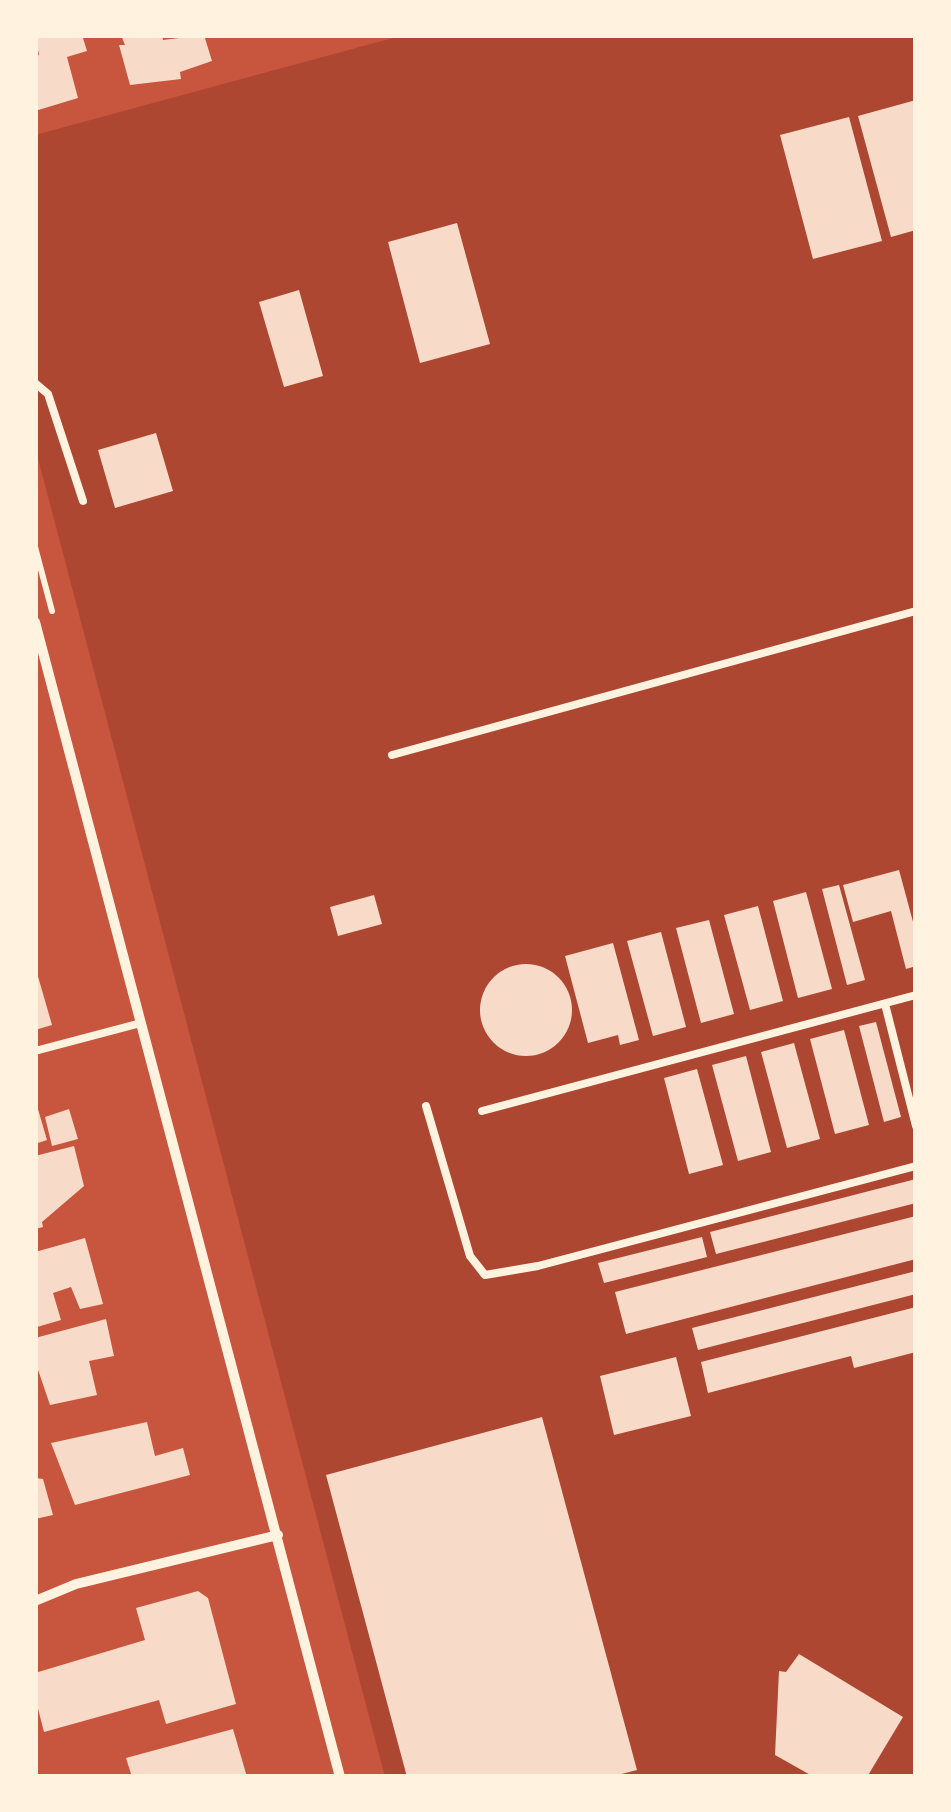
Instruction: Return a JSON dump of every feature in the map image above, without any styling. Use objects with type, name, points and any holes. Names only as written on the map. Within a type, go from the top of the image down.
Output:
[{"type":"street","points":[[35,622],[340,1777]]},
{"type":"street","points":[[35,1601],[76,1584],[278,1534]]},
{"type":"lane","points":[[35,383],[48,394],[83,500]]},
{"type":"lane","points":[[392,756],[916,611]]},
{"type":"lane","points":[[482,1111],[916,995]]},
{"type":"lane","points":[[885,1004],[916,1126]]},
{"type":"lane","points":[[35,1051],[142,1023]]},
{"type":"lane","points":[[426,1106],[470,1256],[484,1276],[916,1166]]},
{"type":"shaded area","points":[[404,35],[916,35],[916,1777],[385,1777],[35,447],[35,135]]},
{"type":"building","points":[[35,35],[82,35],[87,51],[67,57],[78,98],[35,111],[35,56],[39,55]]},
{"type":"building","points":[[121,35],[162,35],[163,40],[204,35],[212,61],[180,72],[181,79],[130,85],[119,45],[125,45]]},
{"type":"building","points":[[916,100],[916,230],[891,237],[858,116]]},
{"type":"building","points":[[849,117],[882,241],[813,259],[780,135]]},
{"type":"building","points":[[457,223],[490,344],[420,363],[388,242]]},
{"type":"building","points":[[299,290],[323,376],[284,387],[259,302]]},
{"type":"building","points":[[156,433],[173,491],[115,508],[98,450]]},
{"type":"building","points":[[899,870],[916,933],[916,966],[906,969],[891,911],[853,922],[843,885]]},
{"type":"building","points":[[839,885],[865,980],[847,985],[822,889]]},
{"type":"building","points":[[806,892],[832,989],[798,998],[773,901]]},
{"type":"building","points":[[374,895],[382,924],[338,936],[330,907]]},
{"type":"building","points":[[758,906],[783,1001],[750,1010],[724,915]]},
{"type":"building","points":[[709,920],[734,1014],[701,1023],[676,928]]},
{"type":"building","points":[[661,932],[686,1027],[653,1036],[627,941]]},
{"type":"building","points":[[613,943],[639,1040],[620,1045],[618,1035],[588,1043],[565,956]]},
{"type":"building","points":[[526,964],[543,968],[558,978],[568,993],[572,1010],[568,1027],[558,1042],[543,1052],[526,1056],[509,1052],[494,1042],[484,1027],[480,1010],[484,993],[494,978],[509,968]]},
{"type":"building","points":[[35,966],[52,1025],[35,1030]]},
{"type":"building","points":[[876,1022],[901,1117],[884,1122],[859,1026]]},
{"type":"building","points":[[844,1030],[869,1125],[835,1134],[810,1039]]},
{"type":"building","points":[[794,1043],[820,1139],[787,1148],[761,1052]]},
{"type":"building","points":[[746,1056],[771,1152],[738,1161],[712,1065]]},
{"type":"building","points":[[697,1069],[723,1165],[689,1174],[664,1078]]},
{"type":"building","points":[[35,1099],[47,1140],[35,1144]]},
{"type":"building","points":[[69,1109],[78,1139],[52,1146],[45,1117]]},
{"type":"building","points":[[74,1146],[84,1186],[42,1222],[43,1227],[35,1229],[35,1156]]},
{"type":"building","points":[[916,1179],[916,1203],[716,1254],[710,1232]]},
{"type":"building","points":[[916,1216],[916,1259],[626,1334],[615,1292]]},
{"type":"building","points":[[702,1237],[707,1257],[604,1283],[598,1263]]},
{"type":"building","points":[[85,1238],[103,1304],[80,1309],[71,1287],[53,1293],[61,1320],[37,1327],[35,1252]]},
{"type":"building","points":[[916,1271],[916,1294],[698,1350],[692,1328]]},
{"type":"building","points":[[916,1307],[916,1352],[854,1368],[851,1356],[708,1393],[701,1362]]},
{"type":"building","points":[[106,1319],[114,1356],[89,1361],[97,1395],[50,1405],[35,1361],[35,1338]]},
{"type":"building","points":[[676,1357],[691,1416],[614,1435],[600,1376]]},
{"type":"building","points":[[542,1417],[637,1770],[610,1777],[407,1777],[326,1475]]},
{"type":"building","points":[[147,1422],[155,1456],[183,1448],[190,1475],[75,1505],[51,1443]]},
{"type":"building","points":[[35,1478],[43,1479],[53,1515],[35,1519]]},
{"type":"building","points":[[198,1591],[208,1598],[236,1704],[166,1724],[159,1700],[44,1732],[35,1697],[35,1673],[145,1640],[136,1608]]},
{"type":"building","points":[[799,1654],[903,1717],[867,1777],[814,1777],[775,1755],[779,1671],[786,1672]]},
{"type":"building","points":[[233,1729],[247,1777],[132,1777],[126,1758]]}]
